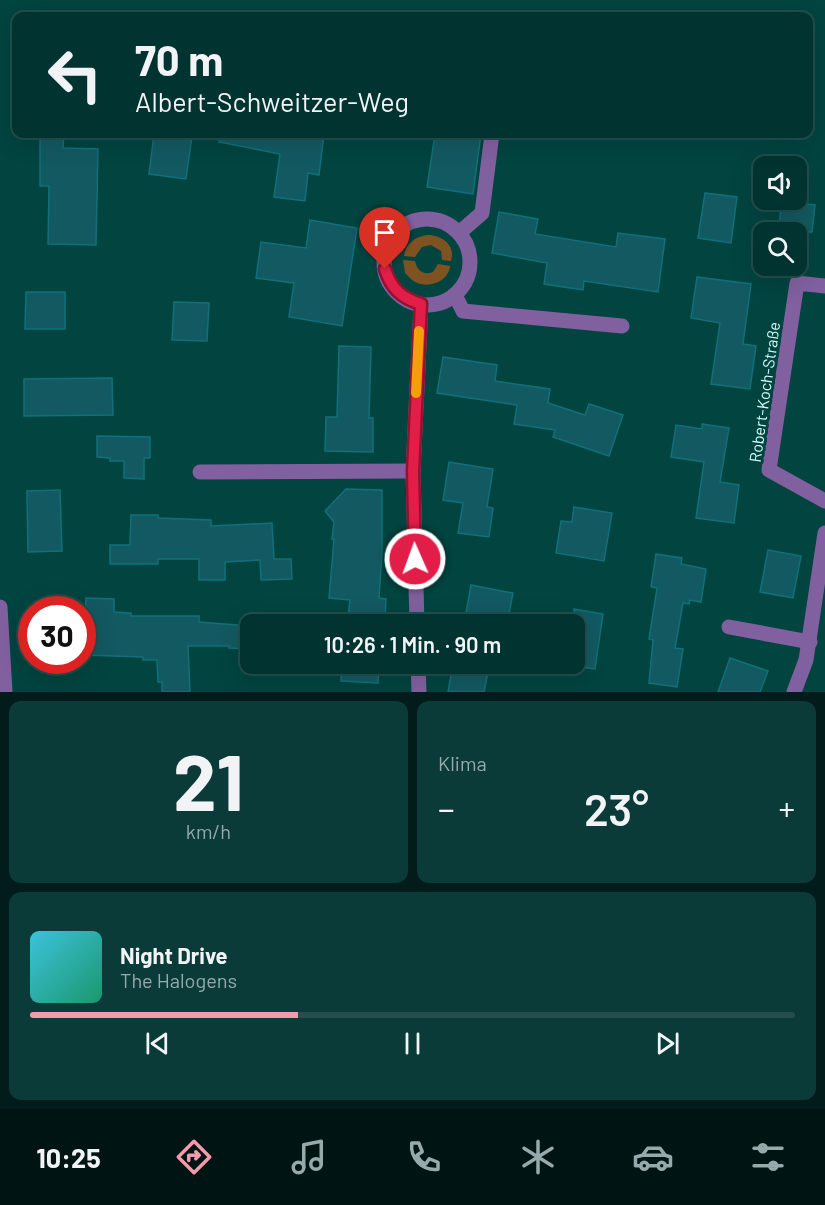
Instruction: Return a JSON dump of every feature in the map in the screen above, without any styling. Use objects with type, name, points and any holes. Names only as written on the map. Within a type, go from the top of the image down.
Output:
[{"type":"street","points":[[459,233],[482,213],[491,138]]},
{"type":"street","points":[[421,219],[435,220],[448,224],[459,233],[469,254],[470,266],[465,282],[454,295],[439,303],[421,304],[408,300],[389,282],[385,269],[385,255],[389,242],[403,227],[421,219]]},
{"type":"street","name":"Robert-Koch-Straße","points":[[825,286],[797,283],[769,470],[825,501]]},
{"type":"street","points":[[454,295],[463,311],[622,326]]},
{"type":"street","points":[[417,614],[413,471],[421,304]]},
{"type":"street","points":[[200,472],[413,471]]},
{"type":"street","points":[[794,692],[810,642],[825,533]]},
{"type":"street","points":[[0,608],[5,692]]},
{"type":"street","points":[[729,627],[810,642]]},
{"type":"street","points":[[418,674],[419,692]]},
{"type":"shaded area","points":[[427,235],[443,239],[450,246],[451,261],[442,260],[441,251],[431,245],[422,247],[415,257],[404,256],[412,241]]},
{"type":"shaded area","points":[[403,260],[415,261],[423,273],[433,272],[438,264],[450,266],[444,278],[426,285],[414,281],[405,273]]},
{"type":"building","points":[[40,138],[64,138],[63,148],[98,149],[96,245],[48,244],[49,186],[40,186]]},
{"type":"building","points":[[154,138],[192,138],[186,179],[149,174]]},
{"type":"building","points":[[220,138],[324,138],[319,175],[308,173],[305,201],[274,197],[280,154],[219,142]]},
{"type":"building","points":[[434,138],[480,138],[473,194],[427,187]]},
{"type":"building","points":[[705,193],[737,197],[731,243],[698,238]]},
{"type":"building","points":[[807,204],[815,205],[812,232],[807,232],[807,222],[779,222],[781,210],[807,210]]},
{"type":"building","points":[[499,212],[538,219],[535,234],[616,247],[618,233],[665,239],[658,292],[584,281],[583,290],[544,284],[547,263],[492,253]]},
{"type":"building","points":[[310,220],[357,228],[342,326],[289,317],[294,283],[256,278],[261,242],[306,248]]},
{"type":"building","points":[[697,277],[751,284],[743,344],[756,346],[750,389],[711,384],[720,323],[691,318]]},
{"type":"building","points":[[26,292],[65,292],[65,329],[25,329]]},
{"type":"building","points":[[174,302],[209,303],[207,341],[172,340]]},
{"type":"building","points":[[339,346],[371,347],[369,418],[373,418],[373,452],[325,451],[326,417],[337,417]]},
{"type":"building","points":[[443,357],[497,365],[495,381],[550,389],[548,403],[585,415],[589,404],[623,415],[609,456],[553,437],[555,430],[514,424],[517,405],[437,393]]},
{"type":"building","points":[[112,378],[113,415],[24,416],[24,379]]},
{"type":"building","points":[[702,424],[729,428],[720,482],[739,485],[734,523],[696,518],[704,462],[671,457],[676,425],[702,429]]},
{"type":"building","points":[[97,436],[150,437],[150,458],[144,458],[144,479],[124,478],[124,461],[110,461],[110,458],[97,457]]},
{"type":"building","points":[[449,462],[493,469],[487,507],[493,508],[489,537],[458,533],[463,503],[443,500]]},
{"type":"building","points":[[346,489],[382,490],[379,598],[386,599],[385,614],[348,614],[350,600],[329,598],[334,522],[325,511]]},
{"type":"building","points":[[60,490],[62,551],[28,552],[27,491]]},
{"type":"building","points":[[574,507],[612,513],[604,561],[556,553],[561,521],[572,522]]},
{"type":"building","points":[[131,515],[211,520],[211,526],[272,523],[274,559],[291,559],[292,579],[261,580],[260,560],[225,562],[225,580],[199,580],[199,559],[158,559],[158,564],[110,564],[110,545],[130,545]]},
{"type":"building","points":[[768,550],[801,556],[793,598],[760,592]]},
{"type":"building","points":[[656,554],[682,558],[681,564],[706,569],[701,602],[690,600],[689,604],[683,603],[675,648],[683,649],[677,687],[649,683],[653,640],[649,639],[657,588],[651,587]]},
{"type":"building","points":[[471,585],[513,593],[509,614],[466,614]]},
{"type":"building","points":[[96,598],[114,599],[114,612],[131,613],[131,616],[199,616],[199,622],[240,625],[240,649],[229,648],[229,646],[188,646],[190,692],[162,692],[162,682],[158,682],[157,660],[143,660],[143,657],[96,655]]},
{"type":"building","points":[[574,609],[603,614],[595,669],[585,668],[585,614],[574,614]]},
{"type":"building","points":[[730,658],[768,671],[760,692],[718,692]]},
{"type":"building","points":[[341,674],[378,674],[378,683],[341,681]]},
{"type":"building","points":[[451,674],[488,674],[484,692],[448,692]]},
{"type":"slow traffic","points":[[416,393],[419,331]]},
{"type":"route","points":[[385,269],[389,282],[397,292],[408,300],[421,304],[413,471],[415,559]]}]
